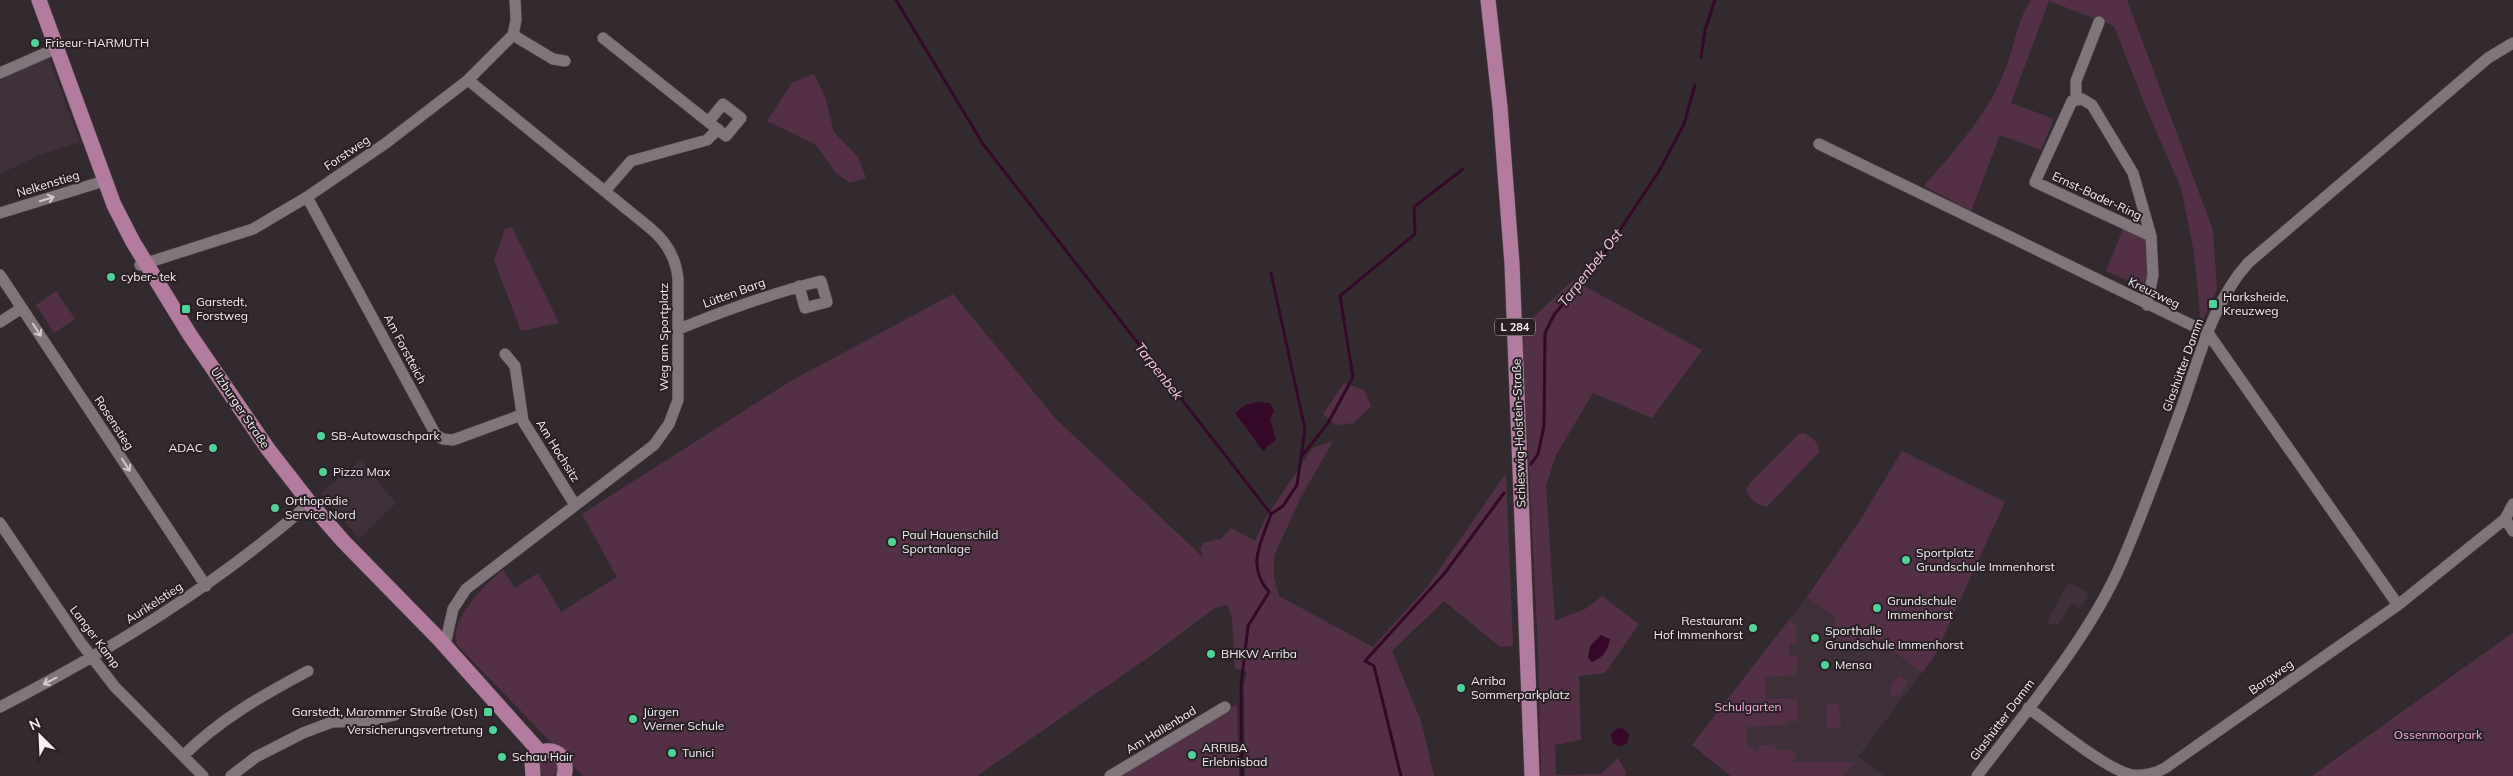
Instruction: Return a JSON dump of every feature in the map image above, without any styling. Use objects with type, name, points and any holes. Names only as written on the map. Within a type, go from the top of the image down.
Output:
[{"type":"main road","name":"Ulzburger Straße","points":[[39,0],[104,182],[143,263],[190,336],[268,449],[310,503],[343,541],[444,645],[540,752]]},
{"type":"main road","name":"Schleswig-Holstein-Straße","points":[[1488,0],[1500,107],[1512,264],[1532,776]]},
{"type":"main road","points":[[533,776],[532,761],[540,752],[551,750],[560,755],[566,764],[564,776]]},
{"type":"street","points":[[515,0],[516,20],[513,35],[553,59],[565,61]]},
{"type":"street","name":"Ernst-Bader-Ring","points":[[2099,22],[2076,81],[2076,98],[2069,104],[2035,182],[2151,236]]},
{"type":"street","name":"Forstweg","points":[[143,263],[253,229],[307,197],[402,132],[468,80],[513,35]]},
{"type":"street","points":[[603,38],[713,125],[707,140],[631,161],[605,191]]},
{"type":"street","name":"Glashütter Damm","points":[[1977,776],[2090,622],[2120,566],[2170,438],[2208,333],[2234,278],[2248,263],[2488,58],[2513,43]]},
{"type":"street","points":[[0,73],[56,48]]},
{"type":"street","name":"Weg am Sportplatz","points":[[444,645],[453,609],[466,589],[650,449],[669,424],[678,394],[678,279],[671,252],[656,232],[468,80]]},
{"type":"street","name":"Ernst-Bader-Ring","points":[[2076,98],[2087,100],[2092,104],[2133,173],[2151,236],[2153,275],[2147,305]]},
{"type":"street","name":"Kreuzweg","points":[[1819,144],[2208,333]]},
{"type":"street","name":"Nelkenstieg","points":[[0,213],[104,182]]},
{"type":"street","name":"Am Forstteich","points":[[307,197],[436,435],[443,439],[453,440],[521,415]]},
{"type":"street","name":"Rosenstieg","points":[[0,275],[206,586]]},
{"type":"street","name":"Lütten Barg","points":[[679,329],[754,299],[799,286]]},
{"type":"street","points":[[0,322],[22,308]]},
{"type":"street","points":[[2208,333],[2398,605]]},
{"type":"street","name":"Am Hochsitz","points":[[505,354],[515,366],[521,415],[575,506]]},
{"type":"street","name":"Aurikelstieg","points":[[0,707],[93,658],[206,586],[310,503]]},
{"type":"street","name":"Bargweg","points":[[2028,708],[2114,768],[2133,775],[2150,776],[2165,768],[2398,605],[2505,518],[2513,504]]},
{"type":"street","points":[[2505,518],[2513,531]]},
{"type":"street","name":"Langer Kamp","points":[[0,523],[18,553],[93,658],[133,707],[203,776]]},
{"type":"street","points":[[183,756],[203,736],[233,714],[308,671]]},
{"type":"street","name":"Am Hallenbad","points":[[1110,776],[1225,707]]},
{"type":"street","points":[[231,776],[256,757],[303,733],[332,722],[368,721],[395,714]]},
{"type":"shaded area","points":[[48,56],[80,142],[40,155],[0,174],[0,77]]},
{"type":"shaded area","points":[[1257,402],[1270,403],[1274,411],[1270,419],[1276,440],[1267,446],[1264,452],[1235,413],[1245,405]]},
{"type":"shaded area","name":"Grundschule Immenhorst","points":[[1902,451],[2005,502],[1935,655],[1858,757],[1884,776],[1731,776],[1692,745],[1807,597],[1859,522]]},
{"type":"shaded area","points":[[361,460],[396,503],[359,539],[321,493]]},
{"type":"shaded area","points":[[2068,582],[2090,594],[2080,608],[2072,603],[2058,625],[2046,624]]},
{"type":"shaded area","points":[[1601,635],[1610,639],[1608,647],[1602,656],[1592,662],[1588,658],[1590,646]]},
{"type":"shaded area","points":[[1620,728],[1628,733],[1629,737],[1624,745],[1620,746],[1612,741],[1611,737],[1616,729]]},
{"type":"green space","points":[[2031,0],[2127,0],[2213,230],[2217,289],[2201,324],[2194,252],[2181,188],[2147,110],[2114,26],[2049,1],[2011,103],[2054,119],[2041,150],[2000,135],[1971,211],[1924,186],[1968,134],[1996,91],[2010,56],[2018,27]]},
{"type":"green space","points":[[814,74],[825,97],[834,132],[858,157],[866,178],[850,183],[836,173],[816,145],[767,121],[792,83]]},
{"type":"green space","points":[[512,227],[559,323],[521,331],[494,260],[505,229]]},
{"type":"green space","points":[[2123,229],[2145,238],[2148,270],[2146,289],[2106,271]]},
{"type":"green space","points":[[1573,280],[1702,350],[1652,418],[1593,393],[1556,455],[1546,486],[1555,621],[1585,609],[1602,596],[1639,624],[1605,673],[1579,676],[1581,740],[1555,745],[1556,775],[1601,774],[1618,758],[1626,772],[1625,776],[1541,776],[1538,650],[1523,348],[1524,326]]},
{"type":"green space","points":[[56,291],[75,319],[54,333],[36,305]]},
{"type":"green space","name":"Paul Hauenschild Sportanlage","points":[[953,294],[1056,419],[1204,558],[1200,549],[1203,543],[1221,539],[1231,528],[1255,541],[1266,517],[1313,448],[1333,441],[1301,497],[1274,556],[1274,577],[1279,596],[1373,647],[1428,586],[1506,473],[1513,646],[1500,647],[1444,601],[1392,651],[1421,721],[1434,776],[1245,776],[1244,686],[1247,672],[1235,668],[1232,616],[1227,605],[1215,608],[1156,652],[977,776],[583,776],[571,763],[564,749],[550,741],[457,645],[456,635],[463,614],[478,593],[503,570],[515,588],[538,573],[561,612],[617,577],[582,514],[789,382]]},
{"type":"green space","points":[[1344,383],[1364,390],[1371,406],[1354,423],[1336,425],[1323,414]]},
{"type":"green space","points":[[1804,433],[1815,441],[1819,452],[1767,507],[1757,503],[1746,490],[1749,484],[1799,434]]},
{"type":"green space","name":"Sportplatz Grundschule Immenhorst","points":[[1902,451],[2005,502],[1935,655],[1922,673],[1887,646],[1836,648],[1834,616],[1807,597],[1859,522]]},
{"type":"green space","name":"Schulgarten","points":[[1789,620],[1796,624],[1797,643],[1789,643],[1789,655],[1797,655],[1798,670],[1796,670],[1796,675],[1765,677],[1765,699],[1797,698],[1797,721],[1786,722],[1786,725],[1747,727],[1747,743],[1758,752],[1759,745],[1775,745],[1776,751],[1791,750],[1792,753],[1796,753],[1796,759],[1791,762],[1855,762],[1843,776],[1731,776],[1692,745]]},
{"type":"green space","name":"Ossenmoorpark","points":[[2513,633],[2513,776],[2312,776],[2497,644]]},
{"type":"green space","points":[[1900,676],[1906,679],[1907,683],[1900,695],[1895,697],[1890,693],[1892,683]]},
{"type":"green space","points":[[1839,703],[1841,728],[1827,728],[1826,704]]},
{"type":"green space","name":"ARRIBA Erlebnisbad","points":[[1237,704],[1239,776],[1117,776],[1123,772]]},
{"type":"green space","points":[[548,757],[555,760],[558,767],[555,774],[548,777],[541,774],[538,767],[541,760]]},
{"type":"waterway","name":"Tarpenbek","points":[[896,0],[983,144],[1271,514],[1260,544],[1257,563],[1262,582],[1269,592],[1248,626],[1241,685],[1242,776]]},
{"type":"waterway","name":"Tarpenbek Ost","points":[[1701,57],[1705,30],[1715,0]]},
{"type":"waterway","name":"Tarpenbek Ost","points":[[1531,464],[1538,454],[1544,426],[1545,333],[1554,315],[1608,248],[1659,171],[1684,124],[1695,85]]},
{"type":"waterway","points":[[1301,457],[1328,423],[1353,377],[1340,296],[1415,234],[1414,207],[1463,169]]},
{"type":"waterway","points":[[1271,273],[1305,429],[1297,485],[1283,506],[1271,514]]},
{"type":"waterway","name":"Tarpenbek Ost","points":[[1401,776],[1374,666],[1365,661],[1444,574],[1504,493]]},
{"type":"place","name":"Friseur-HARMUTH","points":[[35,43]]},
{"type":"place","name":"cyber- tek","points":[[111,277]]},
{"type":"place","name":"Harksheide, Kreuzweg","points":[[2213,304]]},
{"type":"place","name":"Garstedt, Forstweg","points":[[186,309]]},
{"type":"place","name":"SB-Autowaschpark","points":[[321,436]]},
{"type":"place","name":"ADAC","points":[[213,448]]},
{"type":"place","name":"Pizza Max","points":[[323,472]]},
{"type":"place","name":"Orthopädie Service Nord","points":[[275,508]]},
{"type":"place","name":"Paul Hauenschild Sportanlage","points":[[892,542]]},
{"type":"place","name":"Sportplatz Grundschule Immenhorst","points":[[1906,560]]},
{"type":"place","name":"Grundschule Immenhorst","points":[[1877,608]]},
{"type":"place","name":"Restaurant Hof Immenhorst","points":[[1753,628]]},
{"type":"place","name":"Sporthalle Grundschule Immenhorst","points":[[1815,638]]},
{"type":"place","name":"BHKW Arriba","points":[[1211,654]]},
{"type":"place","name":"Mensa","points":[[1825,665]]},
{"type":"place","name":"Arriba Sommerparkplatz","points":[[1461,688]]},
{"type":"place","name":"Garstedt, Marommer Straße (Ost)","points":[[488,712]]},
{"type":"place","name":"Jürgen Werner Schule","points":[[633,719]]},
{"type":"place","name":"Versicherungsvertretung","points":[[493,730]]},
{"type":"place","name":"Tunici","points":[[672,753]]},
{"type":"place","name":"ARRIBA Erlebnisbad","points":[[1192,755]]},
{"type":"place","name":"Schau Hair","points":[[502,757]]}]
